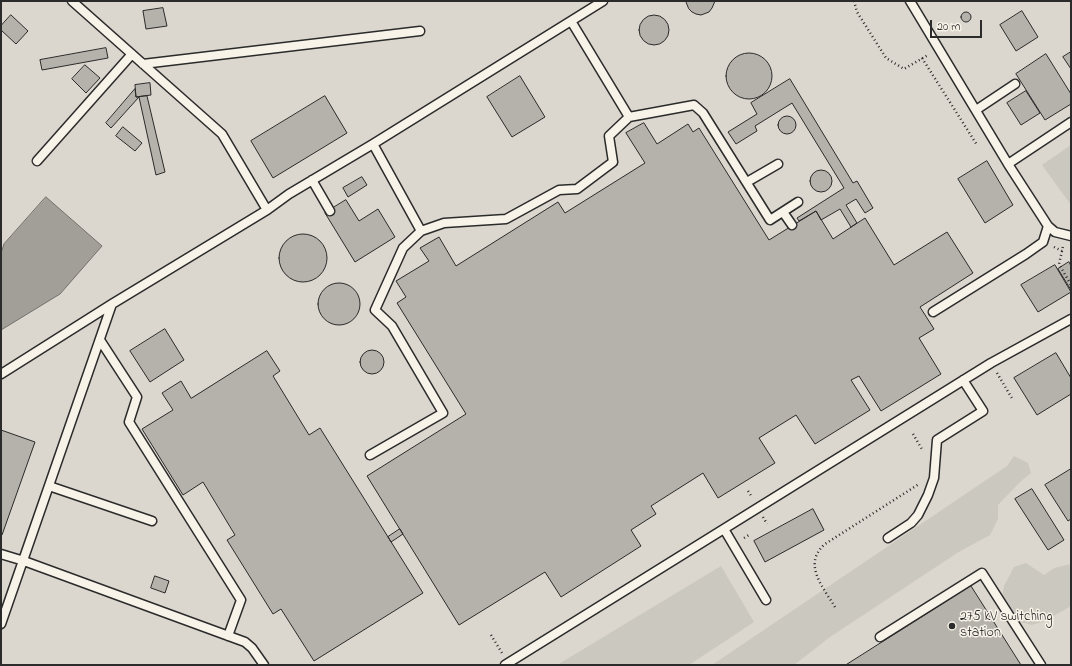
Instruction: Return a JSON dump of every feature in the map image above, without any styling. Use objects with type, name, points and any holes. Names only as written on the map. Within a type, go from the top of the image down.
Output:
[{"type":"lane","points":[[72,1],[222,134],[267,210]]},
{"type":"lane","points":[[1,374],[112,304],[267,210],[289,194],[373,144],[604,1]]},
{"type":"lane","points":[[910,1],[1008,164],[1048,226],[1056,232],[1071,236]]},
{"type":"lane","points":[[571,21],[629,117]]},
{"type":"lane","points":[[143,64],[420,31]]},
{"type":"lane","points":[[37,161],[132,54]]},
{"type":"lane","points":[[976,110],[1015,84]]},
{"type":"lane","points":[[370,455],[443,413],[392,326],[375,310],[403,248],[421,231],[444,223],[506,219],[559,190],[577,189],[613,162],[609,136],[629,117],[694,105],[703,113],[770,220],[798,202]]},
{"type":"lane","points":[[1008,164],[1071,122]]},
{"type":"lane","points":[[373,144],[421,231]]},
{"type":"lane","points":[[746,182],[778,164]]},
{"type":"lane","points":[[312,180],[330,211]]},
{"type":"lane","points":[[783,212],[792,226]]},
{"type":"lane","points":[[933,312],[1043,242],[1048,226]]},
{"type":"lane","points":[[1,624],[112,304]]},
{"type":"lane","points":[[507,664],[963,380],[1071,319]]},
{"type":"lane","points":[[100,340],[137,398],[129,422],[241,600],[228,636]]},
{"type":"lane","points":[[888,538],[911,523],[918,515],[928,495],[934,478],[937,440],[983,411],[963,380]]},
{"type":"lane","points":[[49,486],[152,521]]},
{"type":"lane","points":[[724,529],[766,600]]},
{"type":"lane","points":[[1,554],[24,561],[245,642],[252,648],[264,665]]},
{"type":"lane","points":[[880,637],[982,573],[1041,665]]},
{"type":"path","points":[[854,1],[857,12],[886,58],[904,69],[938,48]]},
{"type":"path","points":[[922,58],[976,145]]},
{"type":"path","points":[[1062,251],[1059,264],[1071,285]]},
{"type":"path","points":[[991,363],[1013,400]]},
{"type":"path","points":[[913,434],[926,456]]},
{"type":"path","points":[[835,607],[818,580],[815,571],[815,557],[819,549],[922,481]]},
{"type":"path","points":[[492,635],[507,664]]},
{"type":"shaded area","points":[[1,1],[1071,1],[1071,665],[1,665]]},
{"type":"shaded area","points":[[1071,145],[1071,205],[1042,165]]},
{"type":"shaded area","points":[[46,197],[102,246],[60,294],[1,330],[1,253],[4,244]]},
{"type":"shaded area","points":[[1014,456],[1028,463],[1031,473],[998,505],[998,519],[990,535],[957,553],[830,637],[794,665],[712,665],[1007,466]]},
{"type":"shaded area","points":[[1026,563],[1044,575],[1054,568],[1071,564],[1071,606],[1043,622],[1031,625],[1025,623],[1002,622],[1000,607],[1004,586],[1014,567]]},
{"type":"shaded area","points":[[721,566],[754,622],[689,665],[557,665]]},
{"type":"building","points":[[686,1],[715,1],[709,12],[701,15],[692,12]]},
{"type":"building","points":[[163,8],[167,26],[146,29],[143,11]]},
{"type":"building","points":[[1022,11],[1038,37],[1016,51],[1000,25]]},
{"type":"building","points":[[964,12],[968,12],[970,13],[970,21],[964,22],[961,19],[961,15]]},
{"type":"building","points":[[11,15],[28,31],[16,44],[1,30],[1,26]]},
{"type":"building","points":[[654,15],[665,19],[669,30],[665,41],[654,45],[643,41],[639,30],[643,19]]},
{"type":"building","points":[[106,48],[108,58],[42,70],[40,60]]},
{"type":"building","points":[[1071,52],[1071,69],[1063,57]]},
{"type":"building","points":[[749,53],[762,57],[768,63],[772,76],[768,89],[762,95],[749,99],[736,95],[730,89],[726,76],[730,63],[736,57]]},
{"type":"building","points":[[1046,54],[1071,94],[1071,104],[1045,120],[1016,74]]},
{"type":"building","points":[[85,65],[100,78],[86,93],[72,79]]},
{"type":"building","points":[[520,76],[545,117],[512,137],[487,97]]},
{"type":"building","points":[[790,79],[853,183],[857,181],[873,208],[865,213],[856,199],[846,205],[857,223],[851,227],[840,209],[821,220],[816,211],[799,221],[797,218],[844,188],[792,103],[755,126],[757,131],[736,144],[728,132],[757,114],[751,103]]},
{"type":"building","points":[[150,83],[151,95],[136,97],[135,85]]},
{"type":"building","points":[[135,89],[136,97],[139,97],[111,128],[106,123]]},
{"type":"building","points":[[1026,91],[1040,113],[1021,125],[1007,103]]},
{"type":"building","points":[[147,96],[165,172],[156,175],[139,97]]},
{"type":"building","points":[[325,96],[347,133],[273,178],[251,141]]},
{"type":"building","points":[[787,116],[793,119],[796,125],[793,131],[787,134],[781,131],[778,125],[781,119]]},
{"type":"building","points":[[644,123],[657,144],[688,124],[693,132],[699,128],[769,240],[816,211],[833,239],[865,218],[894,265],[947,232],[973,273],[920,307],[934,329],[919,338],[941,374],[881,411],[859,376],[851,380],[870,410],[815,444],[796,415],[759,438],[775,463],[718,498],[703,473],[651,506],[656,514],[631,530],[641,546],[561,597],[545,572],[459,625],[367,476],[466,414],[397,303],[406,297],[396,281],[429,261],[420,248],[439,237],[456,266],[558,202],[565,213],[645,163],[626,133]]},
{"type":"building","points":[[123,127],[142,143],[135,151],[116,136]]},
{"type":"building","points":[[987,161],[1013,205],[985,223],[958,179]]},
{"type":"building","points":[[817,170],[825,170],[832,177],[832,185],[825,192],[817,192],[810,185],[810,177]]},
{"type":"building","points":[[362,177],[367,185],[348,197],[343,188]]},
{"type":"building","points":[[346,200],[359,221],[378,209],[395,237],[355,262],[325,213]]},
{"type":"building","points":[[303,234],[312,236],[320,241],[325,249],[327,258],[325,267],[320,275],[312,280],[303,282],[294,280],[286,275],[281,267],[279,258],[281,249],[286,241],[294,236]]},
{"type":"building","points":[[1069,262],[1071,266],[1071,290],[1058,269]]},
{"type":"building","points":[[1055,265],[1071,292],[1038,312],[1021,285]]},
{"type":"building","points":[[339,283],[354,289],[360,304],[354,319],[339,325],[324,319],[318,304],[324,289]]},
{"type":"building","points":[[165,329],[184,360],[150,382],[130,351]]},
{"type":"building","points":[[372,350],[380,354],[384,362],[380,370],[372,374],[364,370],[360,362],[364,354]]},
{"type":"building","points":[[267,351],[280,371],[273,376],[309,435],[320,428],[423,593],[314,661],[281,609],[273,614],[227,540],[235,535],[203,482],[183,495],[142,429],[173,410],[162,393],[181,381],[191,398]]},
{"type":"building","points":[[1056,353],[1071,378],[1071,394],[1037,415],[1014,378]]},
{"type":"building","points":[[1,430],[35,442],[2,535],[1,535]]},
{"type":"building","points":[[1071,469],[1071,519],[1068,521],[1045,485]]},
{"type":"building","points":[[1032,489],[1064,540],[1048,550],[1015,499]]},
{"type":"building","points":[[813,509],[824,530],[765,562],[754,541]]},
{"type":"building","points":[[400,529],[403,534],[391,542],[388,537]]},
{"type":"building","points":[[155,576],[169,581],[165,593],[151,588]]},
{"type":"building","name":"275 kV switching station","points":[[971,586],[1021,665],[846,665]]},
{"type":"place","name":"275 kV switching station","points":[[952,626]]}]
